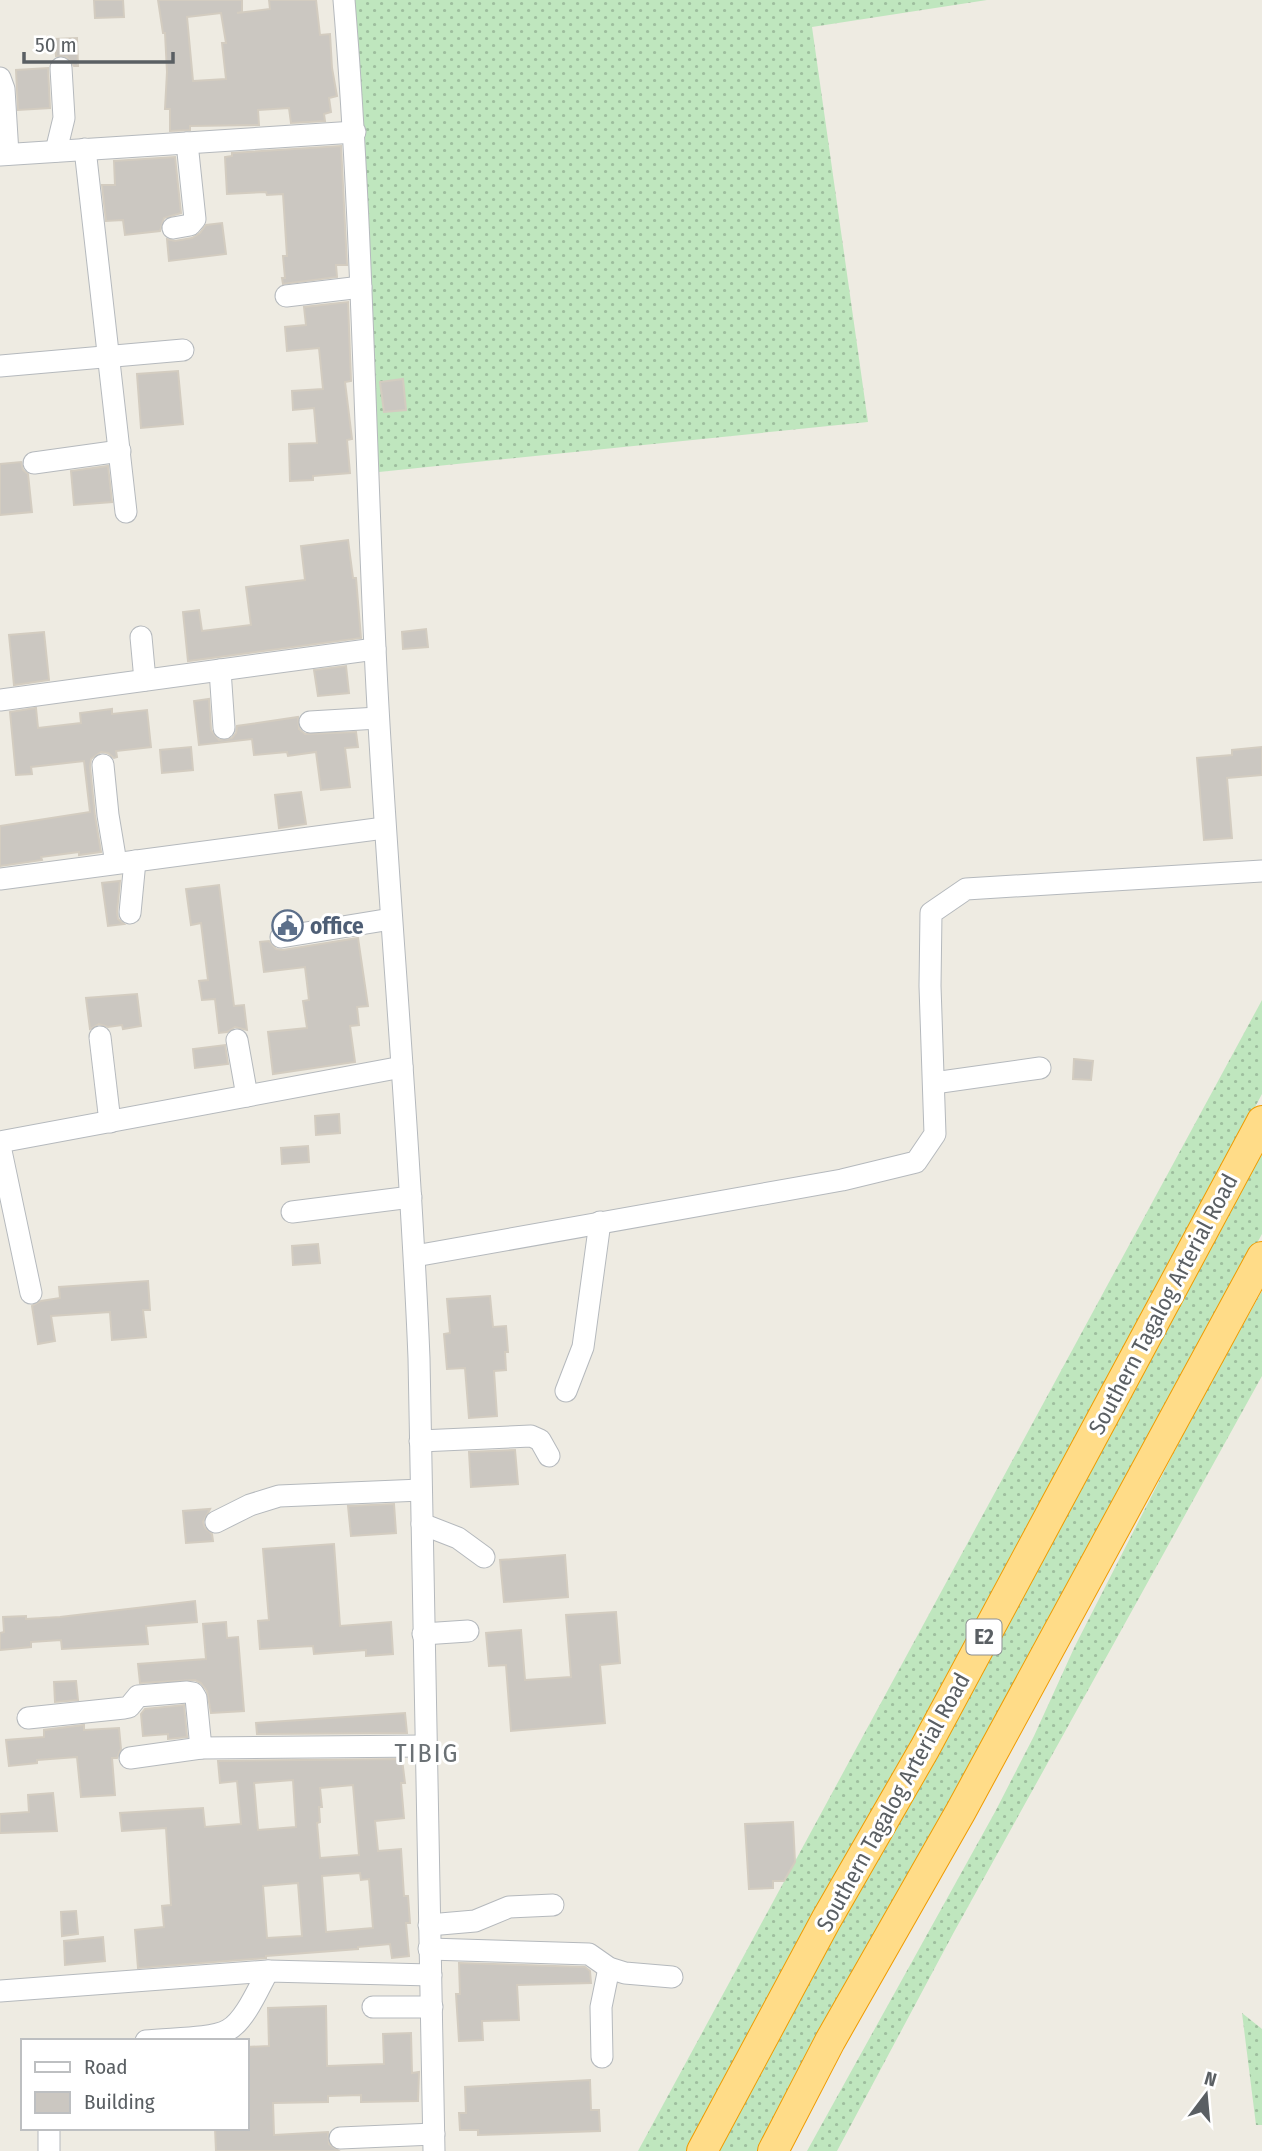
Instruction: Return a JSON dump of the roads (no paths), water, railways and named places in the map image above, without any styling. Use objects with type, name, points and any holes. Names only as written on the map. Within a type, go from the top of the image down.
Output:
[{"type":"highway","name":"Southern Tagalog Arterial Road","points":[[702,2151],[826,1920],[931,1737],[1262,1121]]},
{"type":"highway","points":[[773,2151],[849,2007],[961,1811],[1262,1257]]},
{"type":"highway","points":[[793,2151],[867,2007],[970,1825],[1071,1607]]},
{"type":"street","points":[[340,2138],[434,2142],[415,1256],[384,828],[355,132],[344,0]]},
{"type":"street","points":[[56,151],[64,118],[61,68]]},
{"type":"street","points":[[0,78],[4,89],[4,154],[355,132]]},
{"type":"street","points":[[173,228],[190,225],[195,219],[187,143]]},
{"type":"street","points":[[85,149],[126,512]]},
{"type":"street","points":[[286,296],[361,287]]},
{"type":"street","points":[[0,366],[183,350]]},
{"type":"street","points":[[34,463],[120,451]]},
{"type":"street","points":[[141,637],[145,680]]},
{"type":"street","points":[[0,700],[375,649]]},
{"type":"street","points":[[220,670],[224,728]]},
{"type":"street","points":[[310,722],[378,718]]},
{"type":"street","points":[[103,765],[108,815],[125,862],[130,914]]},
{"type":"street","points":[[0,879],[384,828]]},
{"type":"street","points":[[415,1256],[842,1180],[916,1162],[935,1133],[930,986],[932,913],[966,888],[1262,872]]},
{"type":"street","points":[[281,937],[391,919]]},
{"type":"street","points":[[100,1037],[110,1122]]},
{"type":"street","points":[[237,1040],[247,1096]]},
{"type":"street","points":[[31,1293],[0,1144],[402,1067]]},
{"type":"street","points":[[934,1083],[1040,1068]]},
{"type":"street","points":[[292,1212],[411,1197]]},
{"type":"street","points":[[566,1391],[583,1347],[600,1222]]},
{"type":"street","points":[[420,1441],[531,1436],[540,1440],[549,1456]]},
{"type":"street","points":[[216,1522],[250,1505],[279,1496],[421,1490]]},
{"type":"street","points":[[422,1524],[458,1538],[484,1557]]},
{"type":"street","points":[[423,1634],[468,1631]]},
{"type":"street","points":[[28,1718],[124,1709],[138,1696],[190,1692],[196,1698],[201,1748]]},
{"type":"street","points":[[130,1758],[201,1748],[425,1746]]},
{"type":"street","points":[[429,1925],[475,1921],[509,1907],[553,1905]]},
{"type":"street","points":[[429,1949],[589,1954],[609,1968],[625,1973],[672,1977]]},
{"type":"street","points":[[602,2057],[601,2007],[609,1968]]},
{"type":"street","points":[[0,1991],[268,1970],[431,1975]]},
{"type":"street","points":[[168,2039],[213,2035],[228,2030],[239,2021],[268,1970]]},
{"type":"street","points":[[373,2007],[432,2007]]},
{"type":"street","points":[[48,2130],[48,2151]]},
{"type":"place","name":"office","points":[[287,926]]},
{"type":"district","name":"TIBIG","points":[[427,1753]]}]
